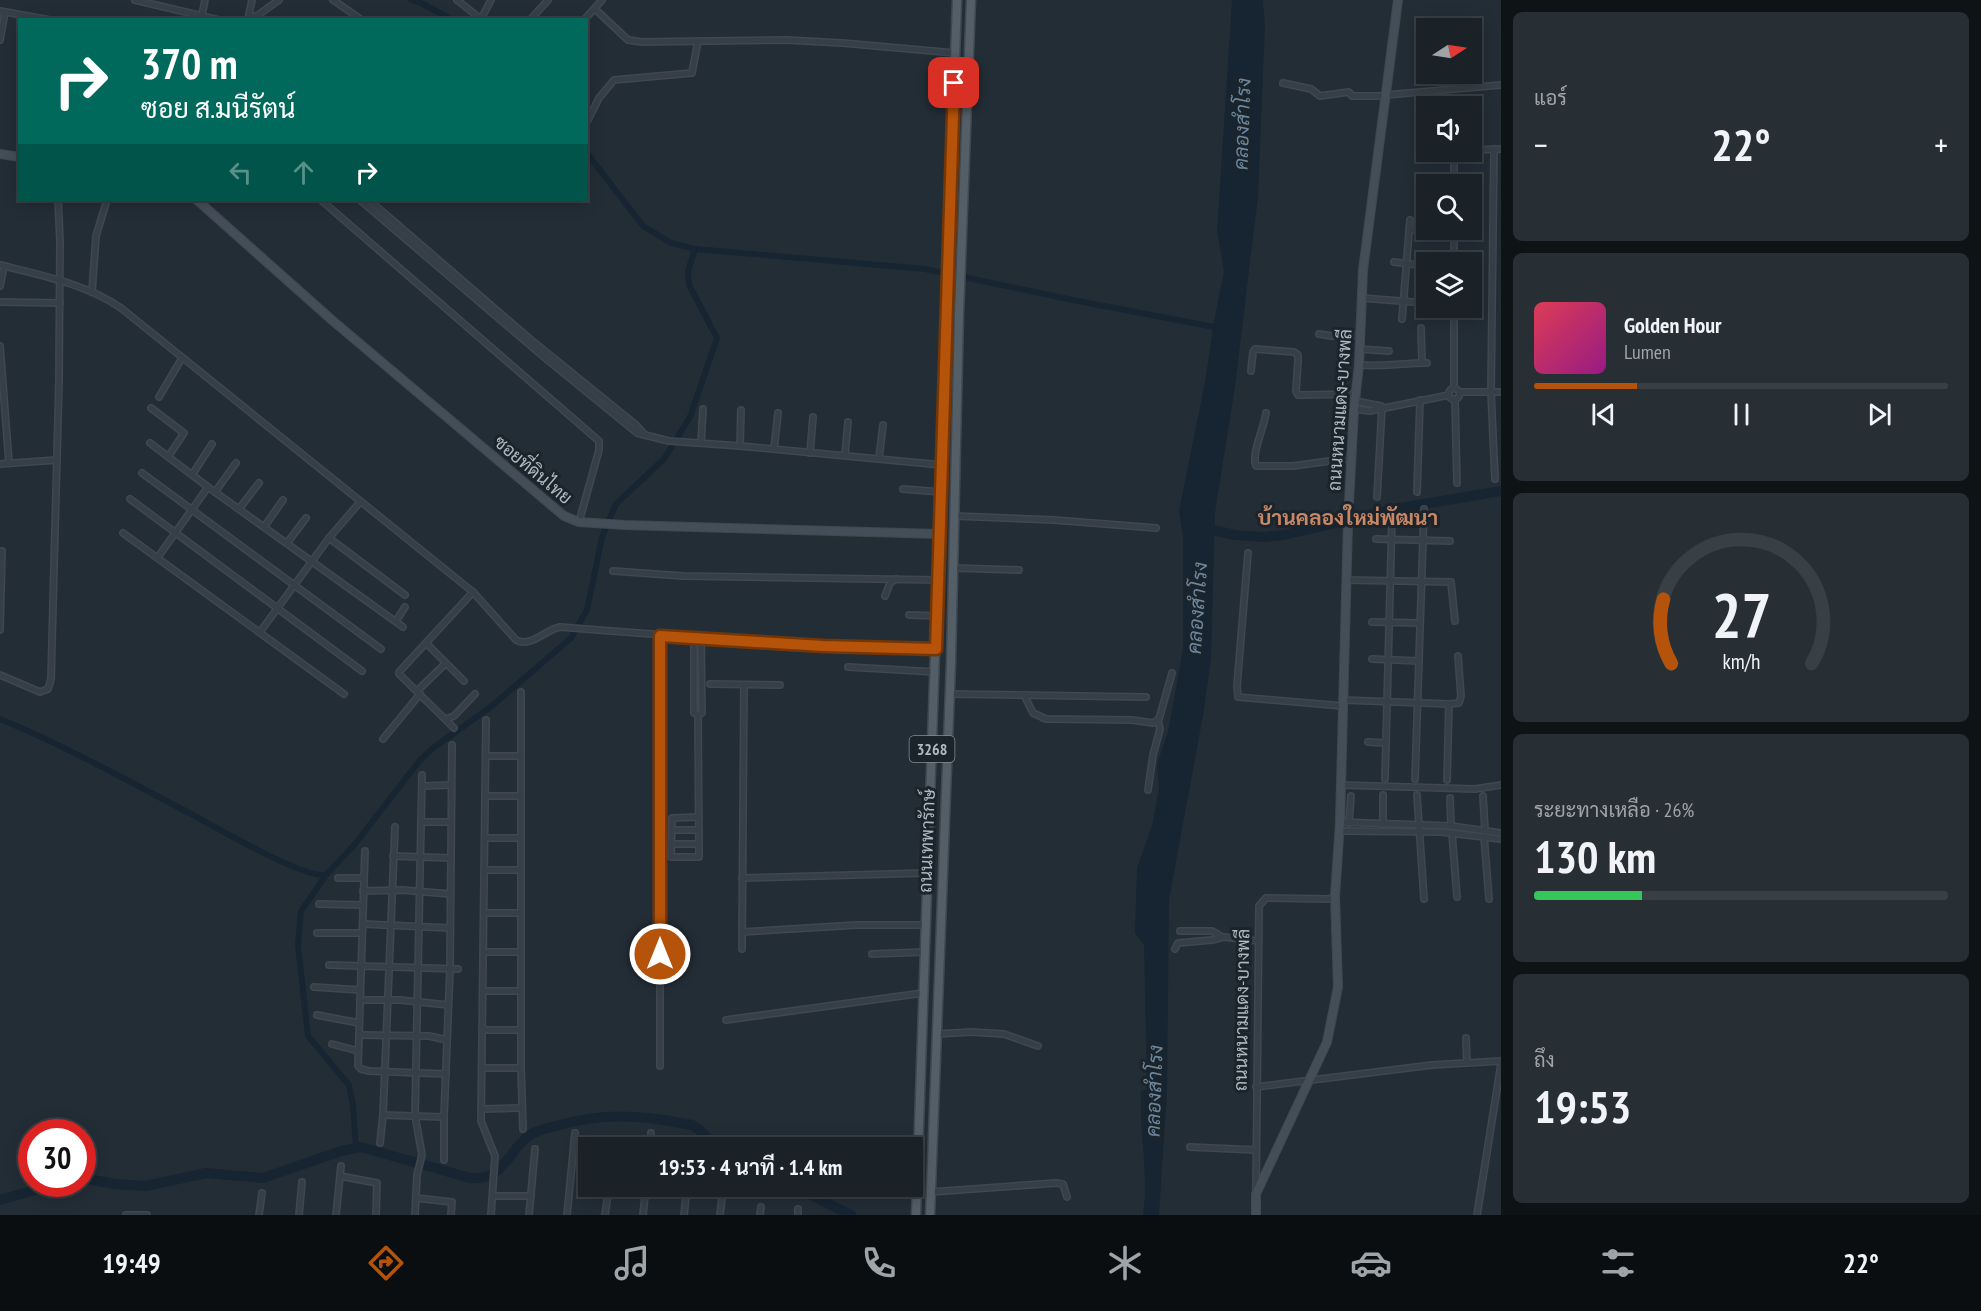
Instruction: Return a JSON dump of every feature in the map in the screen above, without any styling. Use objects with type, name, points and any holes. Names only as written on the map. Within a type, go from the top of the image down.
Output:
[{"type":"main road","name":"ถนนเทพารักษ์","points":[[916,1215],[957,0]]},
{"type":"main road","name":"ถนนเทพารักษ์","points":[[930,1215],[971,0]]},
{"type":"main road","name":"ถนนหนามแดง-บางพลี","points":[[1256,1215],[1256,1194],[1327,1042],[1338,987],[1335,896],[1343,826],[1341,786],[1348,505],[1359,365],[1363,270],[1398,0]]},
{"type":"main road","points":[[0,154],[18,157]]},
{"type":"main road","name":"ซอยที่ดินไทย","points":[[198,201],[359,344],[564,516],[579,522],[940,534]]},
{"type":"main road","points":[[920,1089],[934,1089]]},
{"type":"street","points":[[135,0],[212,18]]},
{"type":"street","points":[[168,7],[170,0]]},
{"type":"street","points":[[202,15],[205,0]]},
{"type":"street","points":[[248,18],[252,0]]},
{"type":"street","points":[[250,18],[279,0]]},
{"type":"street","points":[[333,0],[359,18]]},
{"type":"street","points":[[457,0],[481,18]]},
{"type":"street","points":[[482,18],[490,0]]},
{"type":"street","points":[[532,18],[548,0]]},
{"type":"street","points":[[586,18],[602,0]]},
{"type":"street","points":[[595,9],[628,40],[642,42],[831,42],[955,53]]},
{"type":"street","points":[[0,40],[3,11],[36,18]]},
{"type":"street","points":[[588,120],[599,98],[614,80],[692,73],[698,41]]},
{"type":"street","points":[[1283,83],[1311,89],[1320,96],[1349,92],[1352,96],[1386,95],[1501,85]]},
{"type":"street","points":[[1482,150],[1498,149],[1491,392],[1495,478]]},
{"type":"street","points":[[0,675],[40,692],[45,691],[49,686],[60,303],[58,201]]},
{"type":"street","points":[[92,292],[96,236],[107,201]]},
{"type":"street","points":[[322,201],[599,441],[599,450],[579,522]]},
{"type":"street","points":[[361,201],[426,252]]},
{"type":"street","points":[[370,201],[512,327],[645,435],[669,441],[942,465]]},
{"type":"street","points":[[1402,319],[1410,220]]},
{"type":"street","points":[[1409,229],[1416,230]]},
{"type":"street","points":[[1394,262],[1416,265]]},
{"type":"street","points":[[0,265],[92,292],[121,308],[473,592],[521,643],[526,643],[552,628],[566,628],[823,646],[936,649]]},
{"type":"street","points":[[0,286],[3,271]]},
{"type":"street","points":[[1362,298],[1416,302]]},
{"type":"street","points":[[0,302],[60,303]]},
{"type":"street","points":[[1454,318],[1459,396],[1455,399],[1457,483]]},
{"type":"street","points":[[1359,365],[1376,367],[1424,363],[1421,328]]},
{"type":"street","points":[[1319,334],[1360,335]]},
{"type":"street","points":[[0,345],[9,463]]},
{"type":"street","points":[[1251,371],[1255,349],[1294,352],[1298,356],[1296,391],[1298,395],[1355,401],[1382,407],[1449,395],[1455,399]]},
{"type":"street","points":[[1359,349],[1389,351]]},
{"type":"street","points":[[159,397],[182,358]]},
{"type":"street","points":[[1449,395],[1450,390],[1501,392]]},
{"type":"street","points":[[1417,492],[1420,400]]},
{"type":"street","points":[[1377,497],[1382,407]]},
{"type":"street","points":[[151,408],[184,433],[168,457]]},
{"type":"street","points":[[701,443],[704,409]]},
{"type":"street","points":[[740,446],[741,410]]},
{"type":"street","points":[[774,449],[778,413]]},
{"type":"street","points":[[1266,413],[1263,432],[1257,443],[1254,463],[1256,466],[1293,466],[1351,458]]},
{"type":"street","points":[[810,453],[813,417]]},
{"type":"street","points":[[845,455],[848,422]]},
{"type":"street","points":[[879,458],[883,425]]},
{"type":"street","points":[[150,443],[403,627]]},
{"type":"street","points":[[192,475],[212,444]]},
{"type":"street","points":[[0,464],[57,460]]},
{"type":"street","points":[[215,492],[236,463]]},
{"type":"street","points":[[142,473],[381,649]]},
{"type":"street","points":[[239,509],[259,483]]},
{"type":"street","points":[[158,557],[208,487]]},
{"type":"street","points":[[903,489],[941,492]]},
{"type":"street","points":[[130,499],[362,671]]},
{"type":"street","points":[[264,527],[283,500]]},
{"type":"street","points":[[261,632],[311,561],[360,502]]},
{"type":"street","points":[[1415,779],[1424,509]]},
{"type":"street","points":[[955,516],[1054,520],[1156,528]]},
{"type":"street","points":[[1385,779],[1392,517]]},
{"type":"street","points":[[287,543],[306,518]]},
{"type":"street","points":[[123,533],[344,694]]},
{"type":"street","points":[[329,538],[405,595]]},
{"type":"street","points":[[1376,539],[1450,541]]},
{"type":"street","points":[[0,630],[2,551]]},
{"type":"street","points":[[1248,553],[1238,697],[1343,703],[1456,704],[1460,700],[1458,656]]},
{"type":"street","points":[[953,568],[1019,570]]},
{"type":"street","points":[[613,571],[683,576],[939,580]]},
{"type":"street","points":[[885,596],[890,583],[898,579]]},
{"type":"street","points":[[1346,580],[1450,582],[1455,621]]},
{"type":"street","points":[[454,728],[399,672],[473,592]]},
{"type":"street","points":[[396,621],[405,607]]},
{"type":"street","points":[[909,615],[937,616]]},
{"type":"street","points":[[1372,622],[1420,623]]},
{"type":"street","points":[[660,636],[660,1066]]},
{"type":"street","points":[[694,638],[694,713],[698,715],[699,817],[699,857],[671,857],[672,818],[699,817]]},
{"type":"street","points":[[698,715],[702,713],[701,639]]},
{"type":"street","points":[[426,643],[464,681]]},
{"type":"street","points":[[1372,659],[1419,661]]},
{"type":"street","points":[[383,739],[418,692],[446,663]]},
{"type":"street","points":[[848,667],[936,672]]},
{"type":"street","points":[[1148,790],[1153,755],[1160,729],[1158,721],[1172,673]]},
{"type":"street","points":[[710,684],[780,686]]},
{"type":"street","points":[[742,949],[744,685]]},
{"type":"street","points":[[521,692],[521,1108],[523,1129]]},
{"type":"street","points":[[446,719],[454,716],[475,694]]},
{"type":"street","points":[[949,694],[1146,697]]},
{"type":"street","points":[[1024,695],[1033,713],[1046,719],[1132,720],[1150,723],[1158,721]]},
{"type":"street","points":[[1447,780],[1449,704]]},
{"type":"street","points":[[486,720],[481,1121],[495,1156],[491,1215]]},
{"type":"street","points":[[1368,742],[1386,743]]},
{"type":"street","points":[[444,1160],[450,969],[452,745]]},
{"type":"street","points":[[486,756],[521,756]]},
{"type":"street","points":[[415,1215],[417,1175],[422,1155],[415,1115],[422,775]]},
{"type":"street","points":[[423,786],[452,785]]},
{"type":"street","points":[[1341,786],[1474,789],[1501,785]]},
{"type":"street","points":[[1383,795],[1383,824]]},
{"type":"street","points":[[1417,795],[1424,899]]},
{"type":"street","points":[[486,796],[521,796]]},
{"type":"street","points":[[1343,826],[1351,796]]},
{"type":"street","points":[[1483,796],[1489,899]]},
{"type":"street","points":[[1450,798],[1457,897]]},
{"type":"street","points":[[421,822],[451,822]]},
{"type":"street","points":[[1360,824],[1360,831]]},
{"type":"street","points":[[1343,826],[1383,824],[1501,833]]},
{"type":"street","points":[[1343,826],[1360,831],[1418,828]]},
{"type":"street","points":[[380,1143],[387,1034],[395,827]]},
{"type":"street","points":[[672,830],[699,830]]},
{"type":"street","points":[[1484,833],[1501,839]]},
{"type":"street","points":[[485,838],[521,838]]},
{"type":"street","points":[[671,844],[699,844]]},
{"type":"street","points":[[365,851],[357,1066],[361,1070],[446,1074]]},
{"type":"street","points":[[393,856],[451,858]]},
{"type":"street","points":[[485,870],[521,870]]},
{"type":"street","points":[[742,878],[927,873]]},
{"type":"street","points":[[338,878],[364,878]]},
{"type":"street","points":[[363,891],[419,891],[450,894]]},
{"type":"street","name":"ถนนหนามแดง-บางพลี","points":[[1256,1194],[1259,906],[1263,899],[1329,899],[1335,896]]},
{"type":"street","points":[[319,904],[363,905]]},
{"type":"street","points":[[484,913],[521,913]]},
{"type":"street","points":[[363,924],[450,928]]},
{"type":"street","points":[[742,932],[856,925],[926,925]]},
{"type":"street","points":[[1180,931],[1212,931],[1222,937]]},
{"type":"street","points":[[317,933],[362,933]]},
{"type":"street","points":[[1175,949],[1179,943],[1222,937],[1257,941]]},
{"type":"street","points":[[484,952],[521,951]]},
{"type":"street","points":[[872,954],[925,952]]},
{"type":"street","points":[[329,965],[361,968],[458,969]]},
{"type":"street","points":[[314,987],[360,990]]},
{"type":"street","points":[[483,992],[521,991]]},
{"type":"street","points":[[726,1020],[923,993]]},
{"type":"street","points":[[360,1000],[448,1005]]},
{"type":"street","points":[[318,1015],[359,1023]]},
{"type":"street","points":[[483,1030],[521,1030]]},
{"type":"street","points":[[936,1034],[971,1032],[1004,1034],[1038,1046]]},
{"type":"street","points":[[358,1035],[429,1036],[447,1040]]},
{"type":"street","points":[[1466,1038],[1467,1063]]},
{"type":"street","points":[[332,1044],[358,1051]]},
{"type":"street","points":[[1256,1087],[1432,1065],[1501,1062],[1477,1215]]},
{"type":"street","points":[[482,1068],[521,1068]]},
{"type":"street","points":[[482,1109],[521,1108]]},
{"type":"street","points":[[383,1115],[444,1117]]},
{"type":"street","points":[[567,1215],[575,1133]]},
{"type":"street","points":[[651,1133],[651,1137]]},
{"type":"street","points":[[574,1143],[578,1143]]},
{"type":"street","points":[[1190,1147],[1256,1150]]},
{"type":"street","points":[[530,1215],[535,1149]]},
{"type":"street","points":[[336,1215],[341,1166]]},
{"type":"street","points":[[340,1176],[377,1183],[376,1215]]},
{"type":"street","points":[[298,1215],[302,1182]]},
{"type":"street","points":[[931,1192],[1056,1183],[1063,1184],[1067,1197]]},
{"type":"street","points":[[260,1215],[262,1193]]},
{"type":"street","points":[[493,1193],[531,1196]]},
{"type":"street","points":[[605,1215],[607,1197]]},
{"type":"street","points":[[643,1215],[645,1197]]},
{"type":"street","points":[[684,1215],[686,1197]]},
{"type":"street","points":[[720,1215],[722,1197]]},
{"type":"street","points":[[416,1198],[452,1202],[452,1215]]},
{"type":"street","points":[[760,1215],[761,1207]]},
{"type":"street","points":[[126,1215],[147,1215]]},
{"type":"water","name":"คลองสำโรง","points":[[1232,0],[1263,0],[1265,26],[1258,197],[1235,386],[1215,513],[1211,658],[1204,710],[1169,900],[1167,1092],[1159,1215],[1143,1215],[1145,1184],[1141,1091],[1147,1089],[1144,945],[1135,933],[1137,868],[1152,826],[1159,788],[1157,764],[1168,732],[1183,649],[1183,536],[1179,511],[1224,271],[1217,231]]},
{"type":"waterway","points":[[411,0],[449,18]]},
{"type":"waterway","points":[[588,155],[643,226],[671,243],[695,249],[925,269],[1219,328]]},
{"type":"waterway","points":[[0,719],[98,765],[280,861],[314,874],[326,875],[355,844],[420,760],[433,748],[492,706],[571,638],[587,610],[602,537],[616,504],[664,459],[690,417],[717,338],[689,285],[688,271],[695,249]]},
{"type":"waterway","points":[[1204,528],[1235,535],[1263,537],[1284,535],[1400,508],[1501,491]]},
{"type":"waterway","points":[[326,875],[301,911],[298,945],[308,1036],[349,1085],[356,1148]]},
{"type":"waterway","points":[[96,1181],[146,1186],[206,1173],[263,1178],[341,1151],[361,1147],[470,1178],[482,1178],[498,1170],[522,1142],[533,1133],[574,1122],[607,1117],[640,1117],[692,1125],[707,1137]]},
{"type":"waterway","points":[[0,1200],[18,1195]]},
{"type":"waterway","points":[[815,1197],[851,1215]]},
{"type":"district","name":"บ้านคลองใหม่พัฒนา","points":[[1348,518]]},
{"type":"route","points":[[660,954],[660,636],[823,646],[936,649],[954,83]]}]
